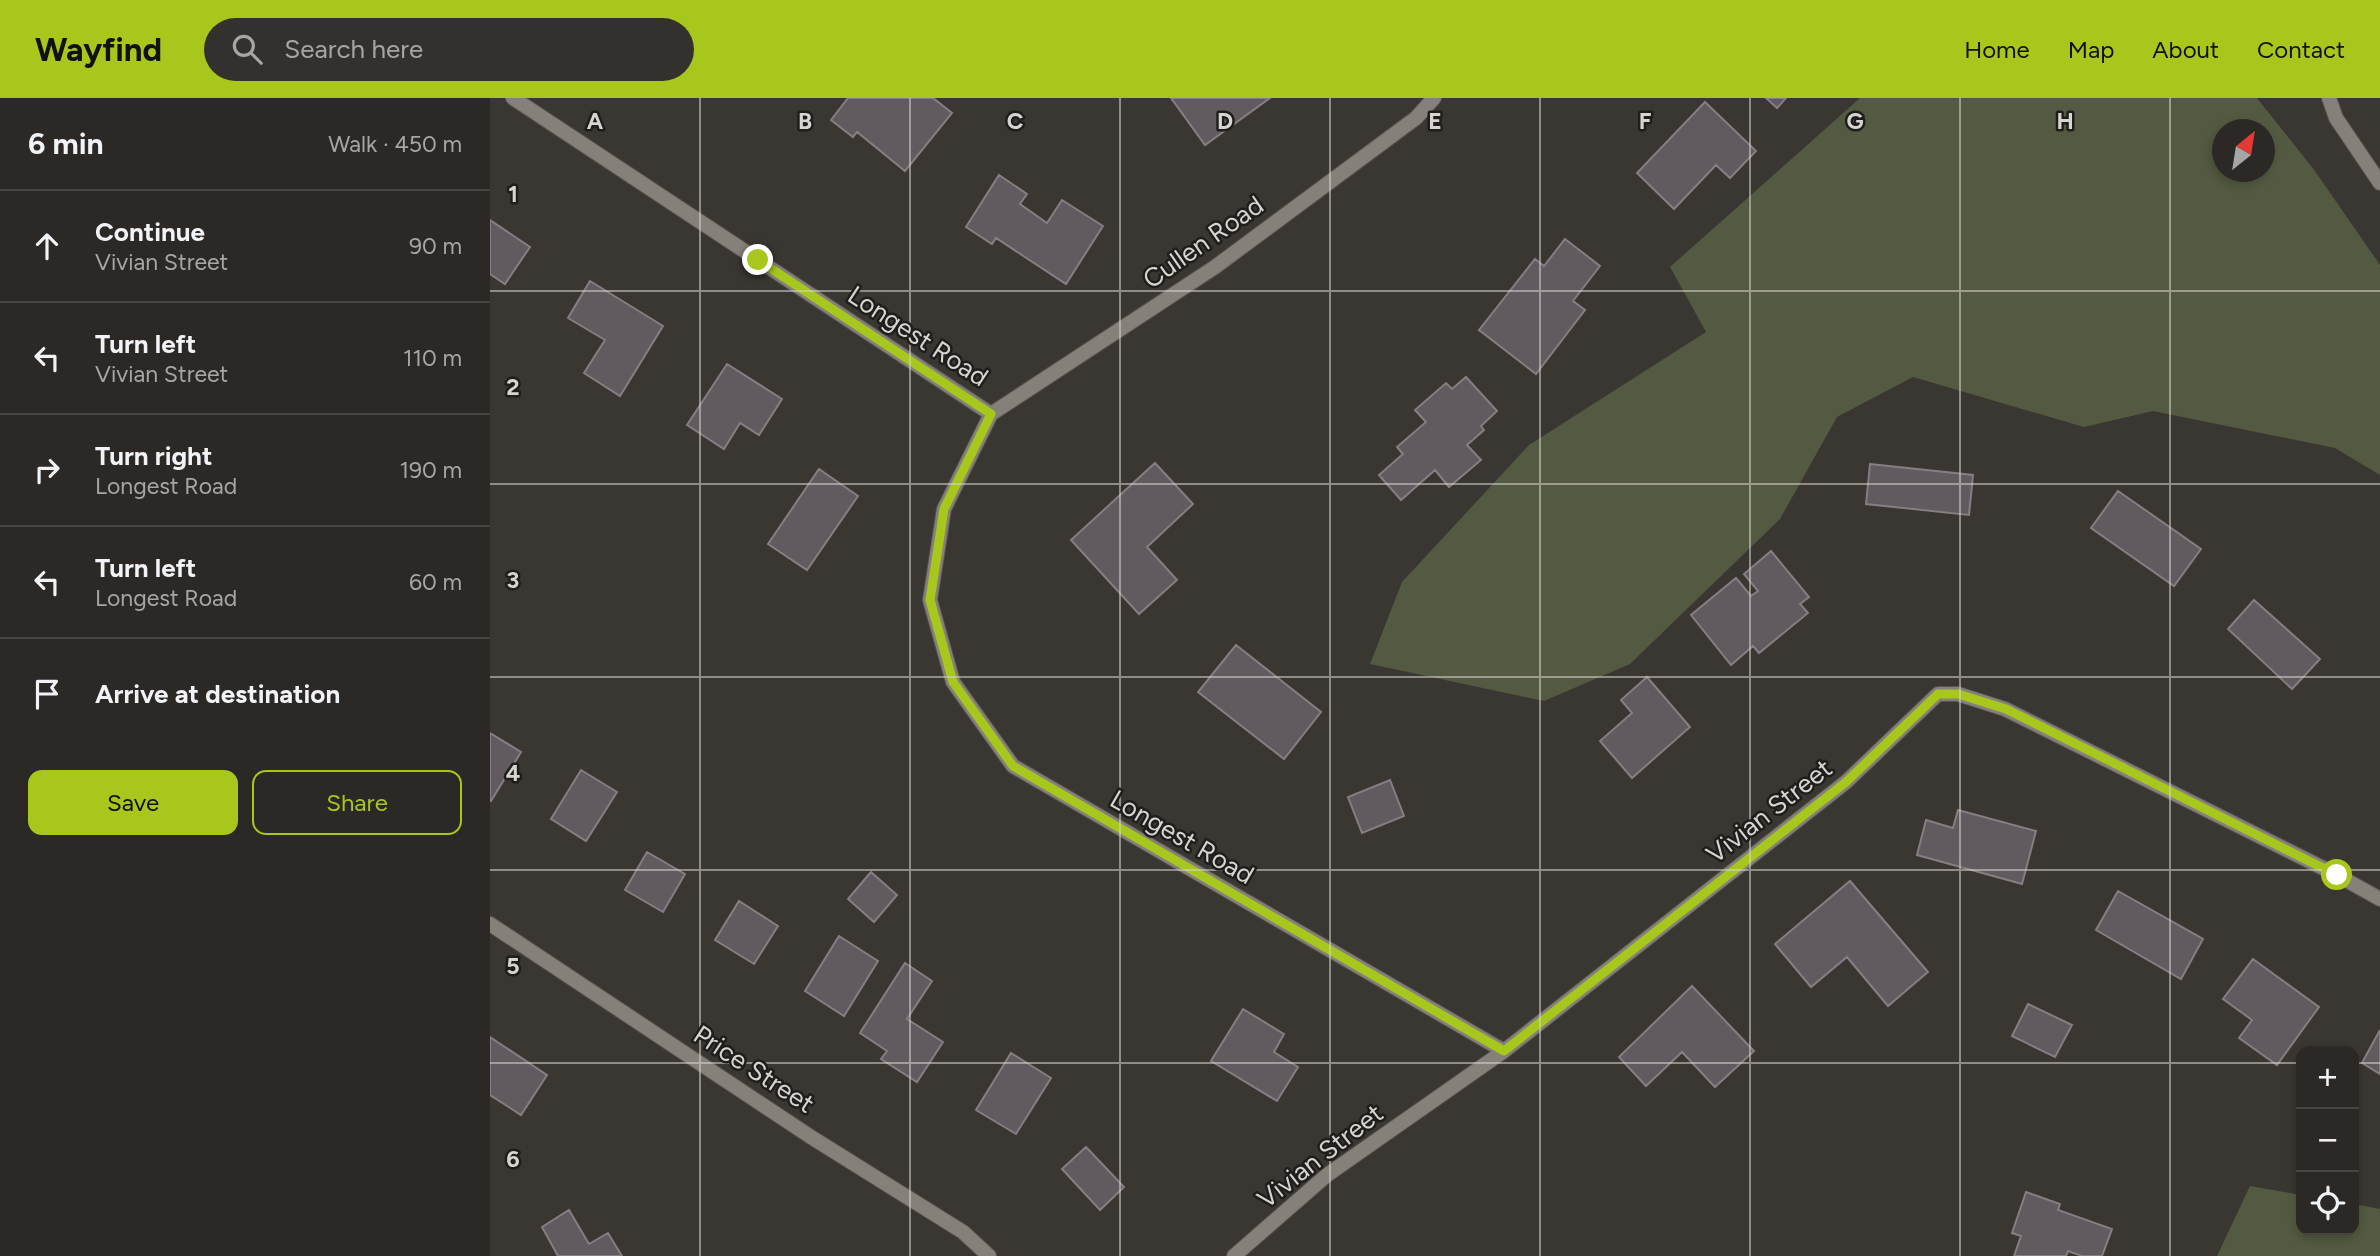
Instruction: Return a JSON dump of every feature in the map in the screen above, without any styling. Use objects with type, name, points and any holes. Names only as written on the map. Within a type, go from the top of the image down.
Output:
[{"type":"street","name":"Longest Road","points":[[513,98],[991,414],[944,509],[930,600],[953,682],[1013,766],[1504,1051]]},
{"type":"street","name":"Cullen Road","points":[[991,414],[1215,267],[1416,117],[1434,98]]},
{"type":"street","points":[[2329,98],[2336,118],[2380,183]]},
{"type":"street","name":"Vivian Street","points":[[1234,1256],[1327,1175],[1504,1051],[1846,782],[1938,694],[1958,694],[2006,709],[2337,875],[2380,900]]},
{"type":"street","name":"Price Street","points":[[490,924],[811,1137],[963,1232],[989,1256]]},
{"type":"green space","points":[[1860,98],[2257,98],[2274,119],[2212,119],[2212,182],[2275,182],[2275,121],[2315,171],[2380,265],[2380,475],[2335,448],[2153,411],[2084,427],[1913,377],[1837,417],[1780,519],[1630,664],[1544,701],[1370,664],[1402,582],[1529,445],[1706,332],[1670,267]]},
{"type":"green space","points":[[2250,1186],[2296,1194],[2296,1235],[2359,1235],[2359,1205],[2380,1209],[2380,1256],[2217,1256]]},
{"type":"building","points":[[848,98],[933,98],[952,113],[905,171],[857,132],[853,137],[831,120]]},
{"type":"building","points":[[1171,98],[1270,98],[1205,145]]},
{"type":"building","points":[[1766,98],[1786,98],[1777,108]]},
{"type":"building","points":[[1705,102],[1756,151],[1730,178],[1716,165],[1674,209],[1637,173]]},
{"type":"building","points":[[999,175],[1027,194],[1020,204],[1047,223],[1062,200],[1103,226],[1066,284],[996,238],[992,244],[966,227]]},
{"type":"building","points":[[490,220],[530,247],[505,284],[490,274]]},
{"type":"building","points":[[1565,239],[1600,266],[1573,301],[1585,310],[1536,374],[1479,330],[1535,259],[1544,266]]},
{"type":"building","points":[[590,281],[663,326],[620,396],[584,373],[605,340],[568,318]]},
{"type":"building","points":[[727,364],[782,399],[759,435],[740,423],[724,449],[687,425]]},
{"type":"building","points":[[1466,377],[1497,411],[1481,426],[1484,430],[1467,445],[1481,460],[1449,487],[1435,470],[1401,500],[1379,475],[1403,454],[1397,447],[1426,422],[1415,410],[1446,383],[1452,389]]},
{"type":"building","points":[[1155,463],[1193,504],[1147,547],[1177,580],[1139,614],[1071,540]]},
{"type":"building","points":[[1870,464],[1973,475],[1969,515],[1866,504]]},
{"type":"building","points":[[819,469],[858,496],[807,570],[768,544]]},
{"type":"building","points":[[2118,491],[2201,549],[2174,586],[2091,528]]},
{"type":"building","points":[[1771,551],[1809,597],[1800,604],[1808,613],[1759,653],[1753,646],[1731,665],[1691,615],[1736,578],[1751,596],[1758,591],[1744,574]]},
{"type":"building","points":[[2254,600],[2320,659],[2292,689],[2228,629]]},
{"type":"building","points":[[1236,645],[1321,712],[1284,759],[1198,692]]},
{"type":"building","points":[[1647,677],[1690,727],[1632,778],[1600,741],[1632,713],[1621,700]]},
{"type":"building","points":[[490,733],[521,752],[491,801],[490,801]]},
{"type":"building","points":[[581,770],[617,792],[586,841],[551,819]]},
{"type":"building","points":[[1390,780],[1404,816],[1362,833],[1348,797]]},
{"type":"building","points":[[1958,810],[2036,831],[2022,884],[1917,855],[1926,820],[1953,828]]},
{"type":"building","points":[[647,852],[685,874],[663,912],[625,890]]},
{"type":"building","points":[[871,872],[897,895],[874,922],[848,899]]},
{"type":"building","points":[[1850,881],[1928,972],[1888,1006],[1847,957],[1811,987],[1775,944]]},
{"type":"building","points":[[2118,891],[2203,939],[2181,979],[2096,930]]},
{"type":"building","points":[[739,901],[778,926],[754,964],[715,940]]},
{"type":"building","points":[[839,936],[878,961],[844,1016],[805,991]]},
{"type":"building","points":[[2253,959],[2319,1007],[2277,1065],[2239,1038],[2252,1020],[2223,999]]},
{"type":"building","points":[[905,963],[932,981],[907,1019],[943,1042],[917,1082],[881,1059],[887,1051],[860,1033]]},
{"type":"building","points":[[1692,986],[1754,1051],[1715,1087],[1682,1052],[1646,1086],[1619,1057]]},
{"type":"building","points":[[2028,1004],[2072,1025],[2055,1057],[2012,1036]]},
{"type":"building","points":[[1243,1009],[1284,1034],[1274,1052],[1298,1067],[1277,1101],[1211,1061]]},
{"type":"building","points":[[2380,1030],[2380,1074],[2362,1063]]},
{"type":"building","points":[[490,1037],[547,1075],[521,1115],[490,1095]]},
{"type":"building","points":[[1011,1053],[1051,1078],[1016,1134],[976,1110]]},
{"type":"building","points":[[1086,1147],[1124,1187],[1100,1210],[1062,1169]]},
{"type":"building","points":[[2026,1192],[2060,1204],[2058,1210],[2112,1229],[2102,1256],[2082,1256],[2068,1251],[2066,1256],[2014,1256],[2021,1236],[2012,1233]]},
{"type":"building","points":[[569,1210],[589,1244],[608,1233],[622,1256],[558,1256],[542,1227]]},
{"type":"route","points":[[758,260],[991,414],[944,509],[930,600],[953,682],[1013,766],[1504,1051],[1846,782],[1938,694],[1958,694],[2006,709],[2337,875]]}]
